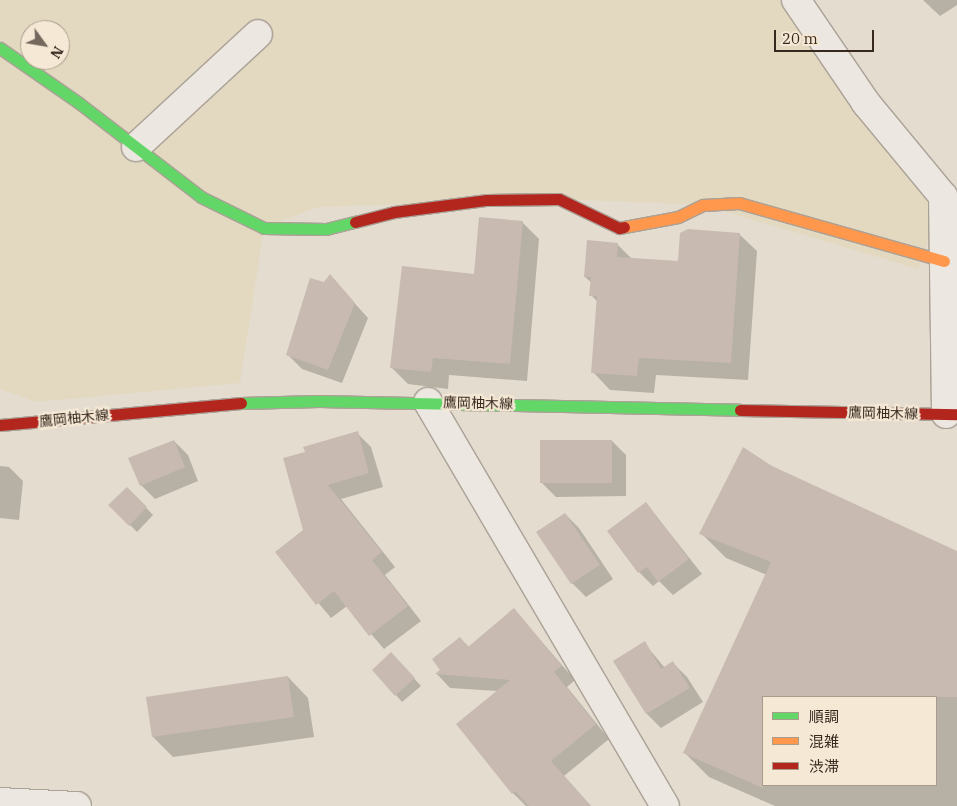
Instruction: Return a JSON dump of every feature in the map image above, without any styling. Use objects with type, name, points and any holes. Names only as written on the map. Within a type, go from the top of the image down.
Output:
[{"type":"street","points":[[796,0],[866,103],[950,190],[948,244],[952,414]]},
{"type":"street","points":[[136,147],[258,34]]},
{"type":"street","points":[[0,48],[202,197],[264,228],[326,229],[394,212],[468,202],[559,199],[619,228],[678,217],[703,205],[740,203],[948,244]]},
{"type":"street","points":[[428,402],[665,806]]},
{"type":"street","name":"鷹岡柚木線","points":[[0,426],[219,404],[428,402],[952,414]]},
{"type":"street","points":[[0,802],[78,806]]},
{"type":"shaded area","points":[[0,0],[804,0],[943,196],[918,269],[703,205],[559,199],[318,207],[264,228],[240,383],[36,402],[0,389]]},
{"type":"building","points":[[479,217],[523,221],[510,364],[433,358],[431,372],[390,368],[402,266],[474,274]]},
{"type":"building","points":[[688,229],[740,233],[731,363],[639,358],[637,376],[591,373],[597,296],[589,296],[591,277],[584,277],[587,240],[618,243],[617,257],[678,261],[680,233]]},
{"type":"building","points":[[330,274],[355,303],[328,370],[286,355],[310,278],[324,282]]},
{"type":"building","points":[[358,431],[369,473],[328,485],[382,552],[372,560],[408,606],[369,636],[334,591],[316,605],[275,552],[303,530],[283,458],[305,452],[303,447]]},
{"type":"building","points":[[174,440],[185,467],[140,486],[128,458]]},
{"type":"building","points":[[540,440],[612,440],[612,483],[540,483]]},
{"type":"building","points":[[743,447],[772,466],[957,551],[957,697],[762,696],[763,788],[683,753],[771,562],[699,534]]},
{"type":"building","points":[[127,487],[147,507],[129,526],[108,505]]},
{"type":"building","points":[[646,502],[689,559],[658,582],[647,567],[638,573],[607,531]]},
{"type":"building","points":[[565,513],[600,565],[571,584],[536,532]]},
{"type":"building","points":[[514,608],[562,666],[554,672],[596,724],[551,761],[591,806],[529,806],[515,791],[512,794],[456,724],[510,680],[435,674],[440,670],[432,659],[460,637],[468,647]]},
{"type":"building","points":[[645,641],[661,669],[673,661],[690,688],[646,714],[613,661]]},
{"type":"building","points":[[391,652],[415,678],[395,696],[372,670]]},
{"type":"building","points":[[288,676],[294,717],[152,737],[146,697]]},
{"type":"traffic: fast","points":[[0,48],[79,103],[201,197],[264,228],[326,229],[355,222]]},
{"type":"traffic: fast","points":[[241,403],[319,401],[740,410]]},
{"type":"traffic: slow","points":[[624,227],[678,217],[703,205],[739,203],[944,261]]},
{"type":"traffic: jam","points":[[355,222],[394,212],[487,200],[559,199],[619,228],[624,227]]},
{"type":"traffic: jam","points":[[0,425],[241,403]]},
{"type":"traffic: jam","points":[[740,410],[957,414]]}]
